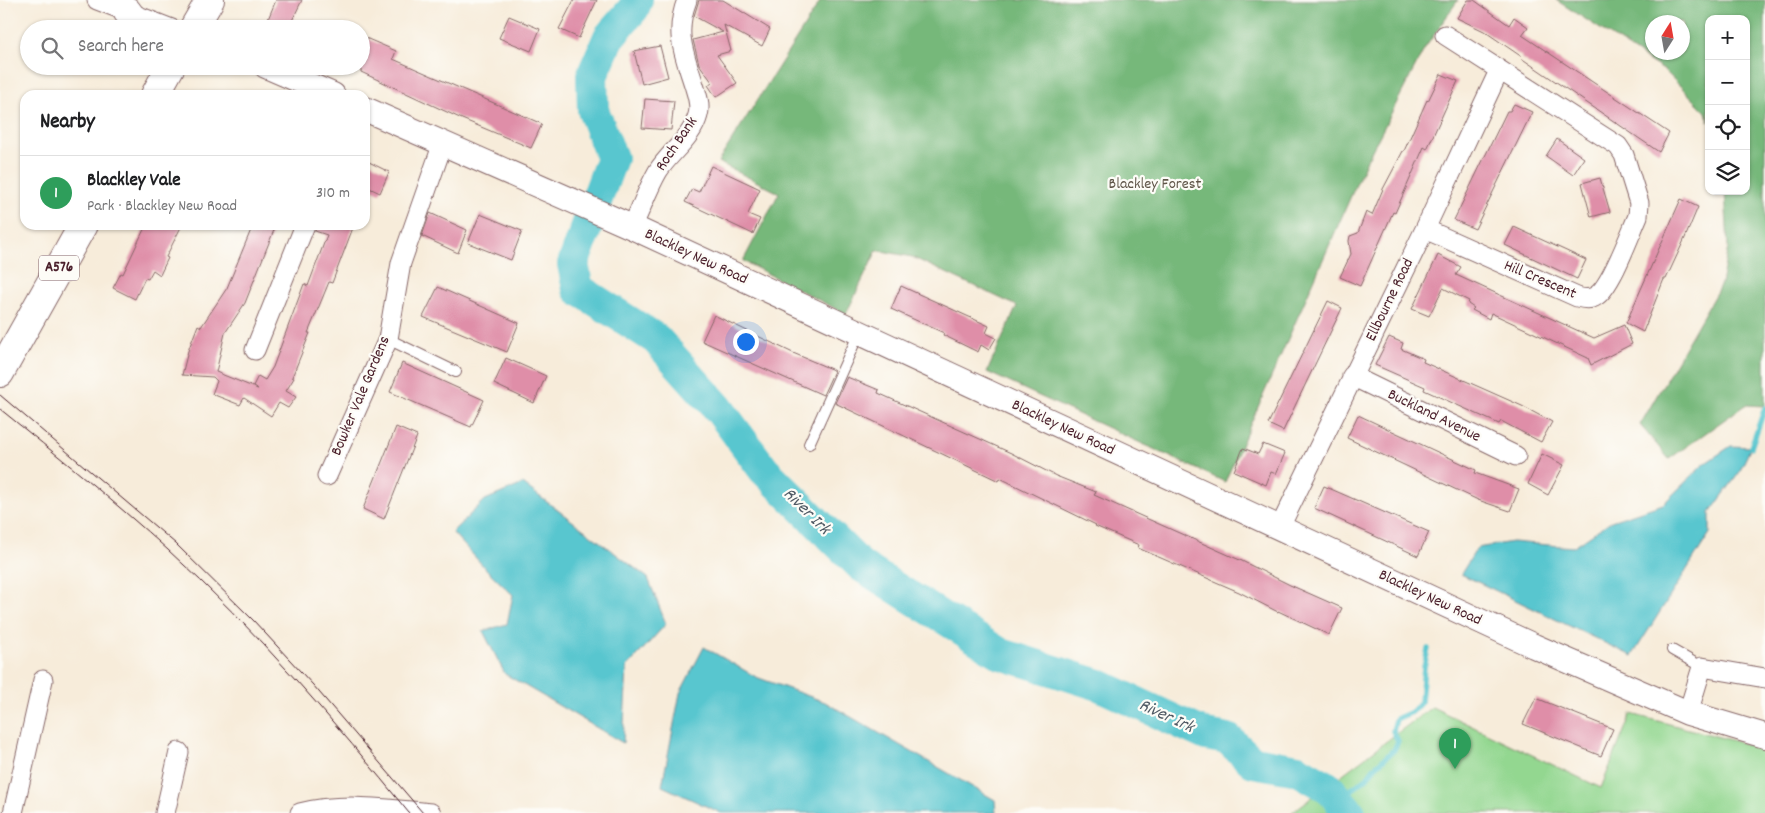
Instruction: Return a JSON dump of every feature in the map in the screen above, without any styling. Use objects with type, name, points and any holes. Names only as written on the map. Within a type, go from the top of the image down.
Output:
[{"type":"highway","points":[[198,20],[210,0]]},
{"type":"highway","points":[[153,75],[154,90]]},
{"type":"highway","points":[[157,90],[166,75]]},
{"type":"highway","name":"A576","points":[[0,373],[80,230]]},
{"type":"street","points":[[97,0],[133,20]]},
{"type":"street","name":"Roch Bank","points":[[632,227],[658,170],[678,147],[694,125],[698,115],[699,102],[680,39],[681,14],[687,0]]},
{"type":"street","name":"Hill Crescent","points":[[1425,229],[1577,297],[1588,299],[1597,296],[1609,281],[1639,210],[1639,202],[1624,155],[1618,146],[1445,35]]},
{"type":"street","name":"Ellbourne Road","points":[[1279,529],[1425,229],[1499,71]]},
{"type":"street","points":[[287,75],[321,90]]},
{"type":"street","name":"Blackley New Road","points":[[370,111],[632,227],[1534,646],[1688,713],[1765,736]]},
{"type":"street","name":"Bowker Vale Gardens","points":[[327,476],[388,339],[401,263],[443,143]]},
{"type":"street","points":[[255,350],[304,230]]},
{"type":"street","name":"Buckland Avenue","points":[[1352,376],[1516,456]]},
{"type":"street","points":[[1688,713],[1702,667],[1765,678]]},
{"type":"street","points":[[13,813],[43,680]]},
{"type":"street","points":[[165,813],[179,752]]},
{"type":"street","points":[[300,813],[321,808],[377,808],[431,813]]},
{"type":"lane","points":[[808,444],[859,333]]},
{"type":"lane","points":[[388,339],[456,372]]},
{"type":"lane","points":[[1672,650],[1702,667]]},
{"type":"green space","name":"Blackley Forest","points":[[821,0],[1458,0],[1425,48],[1366,162],[1225,482],[987,372],[1017,306],[912,257],[877,250],[846,314],[743,261],[779,193],[718,162]]},
{"type":"green space","points":[[1556,0],[1765,0],[1765,406],[1745,405],[1669,459],[1640,425],[1721,284],[1728,247],[1725,195],[1750,195],[1750,15],[1705,15],[1705,111],[1665,71],[1648,60],[1690,60],[1690,15],[1645,15],[1645,58]]},
{"type":"green space","points":[[1432,707],[1601,788],[1631,714],[1765,749],[1765,813],[1291,813]]},
{"type":"water","points":[[1731,446],[1751,447],[1739,473],[1710,513],[1710,533],[1632,656],[1461,574],[1477,548],[1512,542],[1573,547],[1611,521],[1663,504],[1704,464]]},
{"type":"water","points":[[523,484],[648,578],[666,624],[627,667],[623,743],[505,674],[483,631],[507,624],[513,595],[452,532],[485,500]]},
{"type":"water","points":[[704,647],[756,677],[825,702],[995,800],[996,813],[721,813],[662,786],[680,693]]},
{"type":"building","points":[[276,0],[302,0],[292,20],[268,20]]},
{"type":"building","points":[[574,0],[597,0],[579,38],[559,29]]},
{"type":"building","points":[[699,0],[723,0],[770,29],[762,46],[724,25],[731,51],[717,55],[737,83],[716,97],[708,85],[712,82],[699,64],[693,40],[723,32],[694,16]]},
{"type":"building","points":[[1468,0],[1474,0],[1509,25],[1514,17],[1528,27],[1522,35],[1669,133],[1659,152],[1484,31],[1457,18]]},
{"type":"building","points":[[509,16],[540,29],[531,51],[499,38]]},
{"type":"building","points":[[370,40],[396,51],[393,59],[542,124],[531,148],[462,119],[367,75],[370,75]]},
{"type":"building","points":[[660,46],[668,77],[642,84],[634,51]]},
{"type":"building","points":[[1441,74],[1458,81],[1427,149],[1424,147],[1360,286],[1340,277],[1351,254],[1350,236],[1358,233],[1366,212],[1372,215],[1383,189],[1404,151]]},
{"type":"building","points":[[645,99],[674,101],[671,130],[642,128]]},
{"type":"building","points":[[1514,104],[1532,112],[1475,229],[1454,220],[1507,111],[1510,111]]},
{"type":"building","points":[[1557,139],[1584,158],[1573,175],[1546,156]]},
{"type":"building","points":[[370,162],[389,172],[380,193],[370,188]]},
{"type":"building","points":[[711,166],[760,189],[748,214],[760,219],[753,234],[685,202],[692,189],[699,192]]},
{"type":"building","points":[[1600,178],[1610,212],[1591,217],[1582,183]]},
{"type":"building","points":[[1681,199],[1698,207],[1666,279],[1664,279],[1643,332],[1626,323]]},
{"type":"building","points":[[430,213],[467,230],[458,253],[422,236]]},
{"type":"building","points":[[480,214],[522,231],[511,260],[468,243]]},
{"type":"building","points":[[1514,227],[1586,260],[1577,279],[1505,245]]},
{"type":"building","points":[[144,230],[180,230],[166,257],[168,258],[160,275],[153,270],[148,279],[145,278],[135,299],[113,288],[121,273],[123,274]]},
{"type":"building","points":[[251,230],[274,230],[245,303],[225,333],[216,372],[258,389],[253,386],[258,376],[265,380],[273,367],[304,284],[308,286],[327,235],[315,230],[352,230],[332,283],[329,282],[308,333],[310,333],[292,377],[294,378],[286,391],[296,397],[288,408],[279,403],[271,416],[244,398],[240,405],[212,394],[217,381],[213,377],[182,375],[188,351],[198,325],[201,327],[227,288]]},
{"type":"building","points":[[1438,255],[1461,267],[1456,275],[1594,338],[1624,325],[1632,344],[1591,365],[1588,358],[1491,313],[1489,319],[1472,310],[1474,308],[1468,304],[1469,301],[1443,288],[1429,316],[1412,309]]},
{"type":"building","points":[[901,286],[989,326],[986,333],[996,338],[989,350],[981,345],[978,352],[943,335],[944,333],[891,309]]},
{"type":"building","points":[[438,287],[519,323],[507,352],[423,317]]},
{"type":"building","points":[[1328,301],[1342,308],[1283,431],[1268,424]]},
{"type":"building","points":[[714,315],[834,371],[823,395],[702,341]]},
{"type":"building","points":[[1389,337],[1403,343],[1401,349],[1424,359],[1423,362],[1522,406],[1552,422],[1541,442],[1501,421],[1499,424],[1424,390],[1425,387],[1375,365]]},
{"type":"building","points":[[506,358],[546,376],[534,403],[494,384]]},
{"type":"building","points":[[402,363],[484,400],[471,427],[390,392]]},
{"type":"building","points":[[847,377],[879,390],[878,393],[1011,453],[1056,476],[1096,492],[1094,495],[1342,608],[1329,635],[1239,592],[1138,548],[1139,545],[1095,526],[1000,478],[999,481],[835,403]]},
{"type":"building","points":[[1358,415],[1476,470],[1475,473],[1519,489],[1510,511],[1478,500],[1347,438]]},
{"type":"building","points":[[396,427],[417,436],[384,519],[363,509]]},
{"type":"building","points":[[1263,444],[1285,453],[1276,474],[1271,472],[1266,485],[1234,471],[1243,448],[1258,454]]},
{"type":"building","points":[[1542,454],[1564,465],[1548,495],[1528,484]]},
{"type":"building","points":[[1324,486],[1429,532],[1418,556],[1314,508]]},
{"type":"building","points":[[1536,698],[1613,729],[1601,756],[1523,724]]},
{"type":"waterway","name":"River Irk","points":[[637,0],[634,8],[609,37],[592,76],[593,110],[612,158],[573,264],[578,289],[656,339],[718,408],[764,470],[861,566],[1001,654],[1099,685],[1206,735],[1228,739],[1253,762],[1298,770],[1329,788],[1350,813]]},
{"type":"waterway","points":[[1751,447],[1765,408]]},
{"type":"waterway","points":[[1338,799],[1367,778],[1375,767],[1394,750],[1398,741],[1393,731],[1396,719],[1412,712],[1421,702],[1424,667],[1428,649]]},
{"type":"tram line","points":[[0,395],[176,544],[253,620],[313,685],[423,813]]},
{"type":"tram line","points":[[0,409],[127,514],[201,580],[293,677],[409,813]]},
{"type":"place","name":"Blackley Vale","points":[[1455,769]]}]
